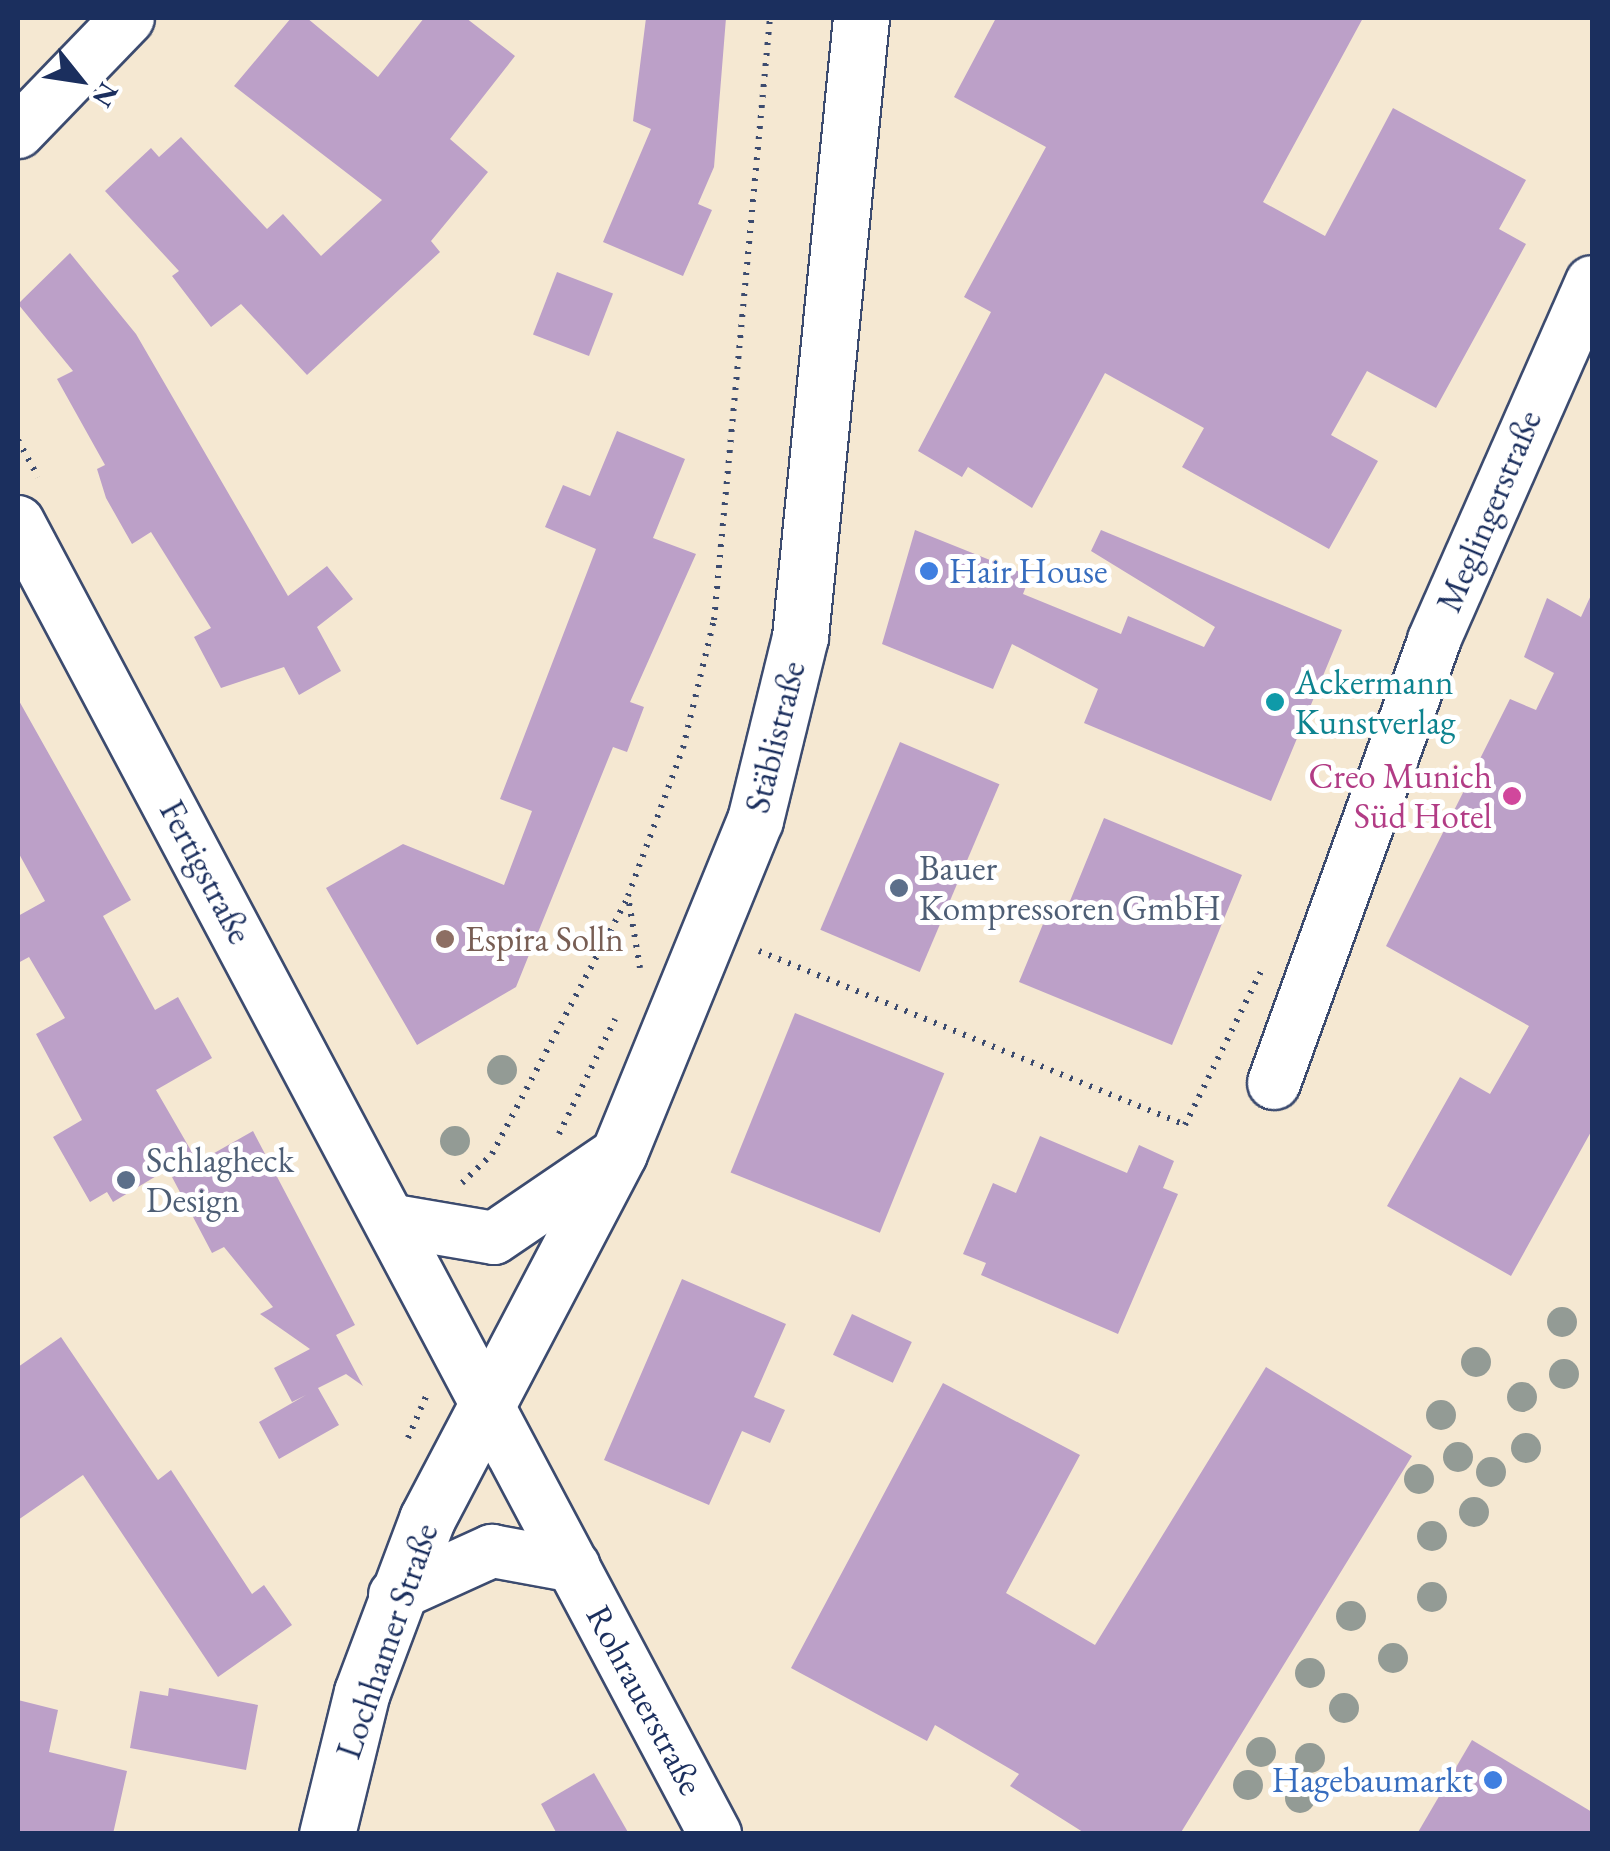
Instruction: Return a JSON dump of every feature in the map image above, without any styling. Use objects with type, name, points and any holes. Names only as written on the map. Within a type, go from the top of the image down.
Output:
[{"type":"main road","name":"Stäblistraße","points":[[490,1402],[619,1153],[755,820],[800,637],[861,18]]},
{"type":"main road","name":"Lochhamer Straße","points":[[328,1834],[396,1594],[490,1402]]},
{"type":"street","points":[[18,132],[128,18]]},
{"type":"street","name":"Meglingerstraße","points":[[1274,1083],[1306,980],[1434,640],[1592,282]]},
{"type":"street","name":"Fertigstraße","points":[[18,522],[490,1402]]},
{"type":"street","points":[[394,1221],[494,1238],[619,1153]]},
{"type":"street","name":"Rohrauerstraße","points":[[490,1402],[716,1834]]},
{"type":"street","name":"Rohrauerstraße","points":[[396,1594],[492,1552],[574,1566]]},
{"type":"path","points":[[447,1198],[492,1154],[628,896],[683,748],[714,620],[770,18]]},
{"type":"path","points":[[628,896],[640,969],[632,986]]},
{"type":"path","points":[[759,951],[1185,1126],[1258,970],[1306,980]]},
{"type":"path","points":[[549,1153],[623,1002]]},
{"type":"building","points":[[291,18],[307,18],[378,77],[424,18],[466,18],[515,56],[450,139],[488,172],[431,241],[440,252],[307,375],[241,304],[211,327],[172,276],[179,271],[105,191],[151,148],[159,157],[181,137],[267,229],[283,214],[321,256],[382,200],[234,86]]},
{"type":"building","points":[[646,18],[726,18],[714,167],[698,204],[712,210],[683,276],[603,242],[651,129],[633,121]]},
{"type":"building","points":[[996,18],[1363,18],[1263,202],[1325,236],[1393,108],[1526,180],[1499,229],[1526,244],[1436,408],[1367,371],[1331,435],[1378,461],[1329,549],[1182,467],[1204,428],[1105,373],[1032,508],[968,467],[962,477],[918,451],[991,312],[964,297],[1046,147],[954,97]]},
{"type":"building","points":[[70,253],[136,334],[288,596],[327,566],[353,599],[317,627],[341,671],[299,695],[284,667],[221,688],[194,637],[211,628],[151,532],[132,544],[106,498],[97,469],[105,465],[57,379],[73,371],[18,304]]},
{"type":"building","points":[[557,272],[613,294],[589,356],[533,335]]},
{"type":"building","points":[[617,431],[685,459],[653,538],[696,554],[630,702],[644,707],[627,752],[613,747],[516,987],[417,1045],[326,888],[403,844],[504,885],[532,811],[500,799],[596,549],[545,527],[563,485],[590,496]]},
{"type":"building","points":[[915,530],[1030,576],[1023,594],[1121,634],[1128,616],[1204,647],[1215,627],[1091,551],[1101,530],[1342,630],[1271,801],[1084,723],[1098,689],[1012,644],[993,689],[882,644]]},
{"type":"building","points":[[1592,593],[1592,1130],[1511,1276],[1387,1206],[1460,1077],[1490,1094],[1529,1026],[1386,946],[1510,699],[1536,710],[1554,673],[1524,657],[1547,598],[1581,617]]},
{"type":"building","points":[[18,699],[131,900],[103,916],[155,1010],[178,997],[212,1058],[156,1090],[193,1154],[113,1202],[107,1192],[90,1202],[53,1137],[82,1120],[36,1034],[65,1018],[29,957],[18,963],[18,916],[45,901],[18,852]]},
{"type":"building","name":"Bauer Kompressoren GmbH","points":[[900,742],[999,784],[920,972],[820,930]]},
{"type":"building","points":[[1104,818],[1242,875],[1172,1045],[1019,982],[1048,912],[1063,918]]},
{"type":"building","points":[[795,1013],[944,1073],[880,1233],[731,1172]]},
{"type":"building","points":[[253,1131],[355,1325],[336,1335],[363,1386],[346,1374],[318,1388],[339,1425],[279,1459],[259,1422],[306,1395],[292,1402],[274,1368],[310,1349],[260,1314],[273,1307],[224,1247],[212,1253],[172,1177]]},
{"type":"building","points":[[1040,1136],[1127,1173],[1139,1145],[1174,1161],[1163,1188],[1178,1194],[1118,1334],[981,1275],[986,1263],[963,1254],[993,1183],[1016,1193]]},
{"type":"building","points":[[682,1279],[786,1324],[754,1397],[785,1410],[770,1443],[742,1431],[709,1505],[604,1460]]},
{"type":"building","points":[[852,1314],[912,1342],[893,1383],[833,1355]]},
{"type":"building","points":[[61,1337],[158,1480],[171,1470],[252,1594],[264,1585],[292,1625],[218,1677],[83,1475],[18,1520],[18,1367]]},
{"type":"building","points":[[1266,1367],[1412,1456],[1180,1834],[1086,1834],[1010,1786],[1019,1774],[935,1725],[927,1741],[791,1668],[943,1383],[1080,1455],[1006,1593],[1095,1645]]},
{"type":"building","points":[[169,1688],[258,1705],[246,1770],[130,1748],[140,1691],[168,1696]]},
{"type":"building","points":[[18,1700],[58,1710],[49,1752],[127,1771],[113,1834],[18,1834]]},
{"type":"building","name":"Hagebaumarkt","points":[[1472,1740],[1592,1812],[1592,1834],[1417,1834]]},
{"type":"building","points":[[594,1773],[629,1834],[557,1834],[541,1804]]},
{"type":"place","name":"Hair House","points":[[929,571]]},
{"type":"place","name":"Ackermann Kunstverlag","points":[[1275,702]]},
{"type":"place","name":"Creo Munich Süd Hotel","points":[[1512,796]]},
{"type":"place","name":"Bauer Kompressoren GmbH","points":[[899,888]]},
{"type":"place","name":"Espira Solln","points":[[445,939]]},
{"type":"place","name":"Schlagheck Design","points":[[126,1180]]},
{"type":"place","name":"Hagebaumarkt","points":[[1493,1780]]}]
